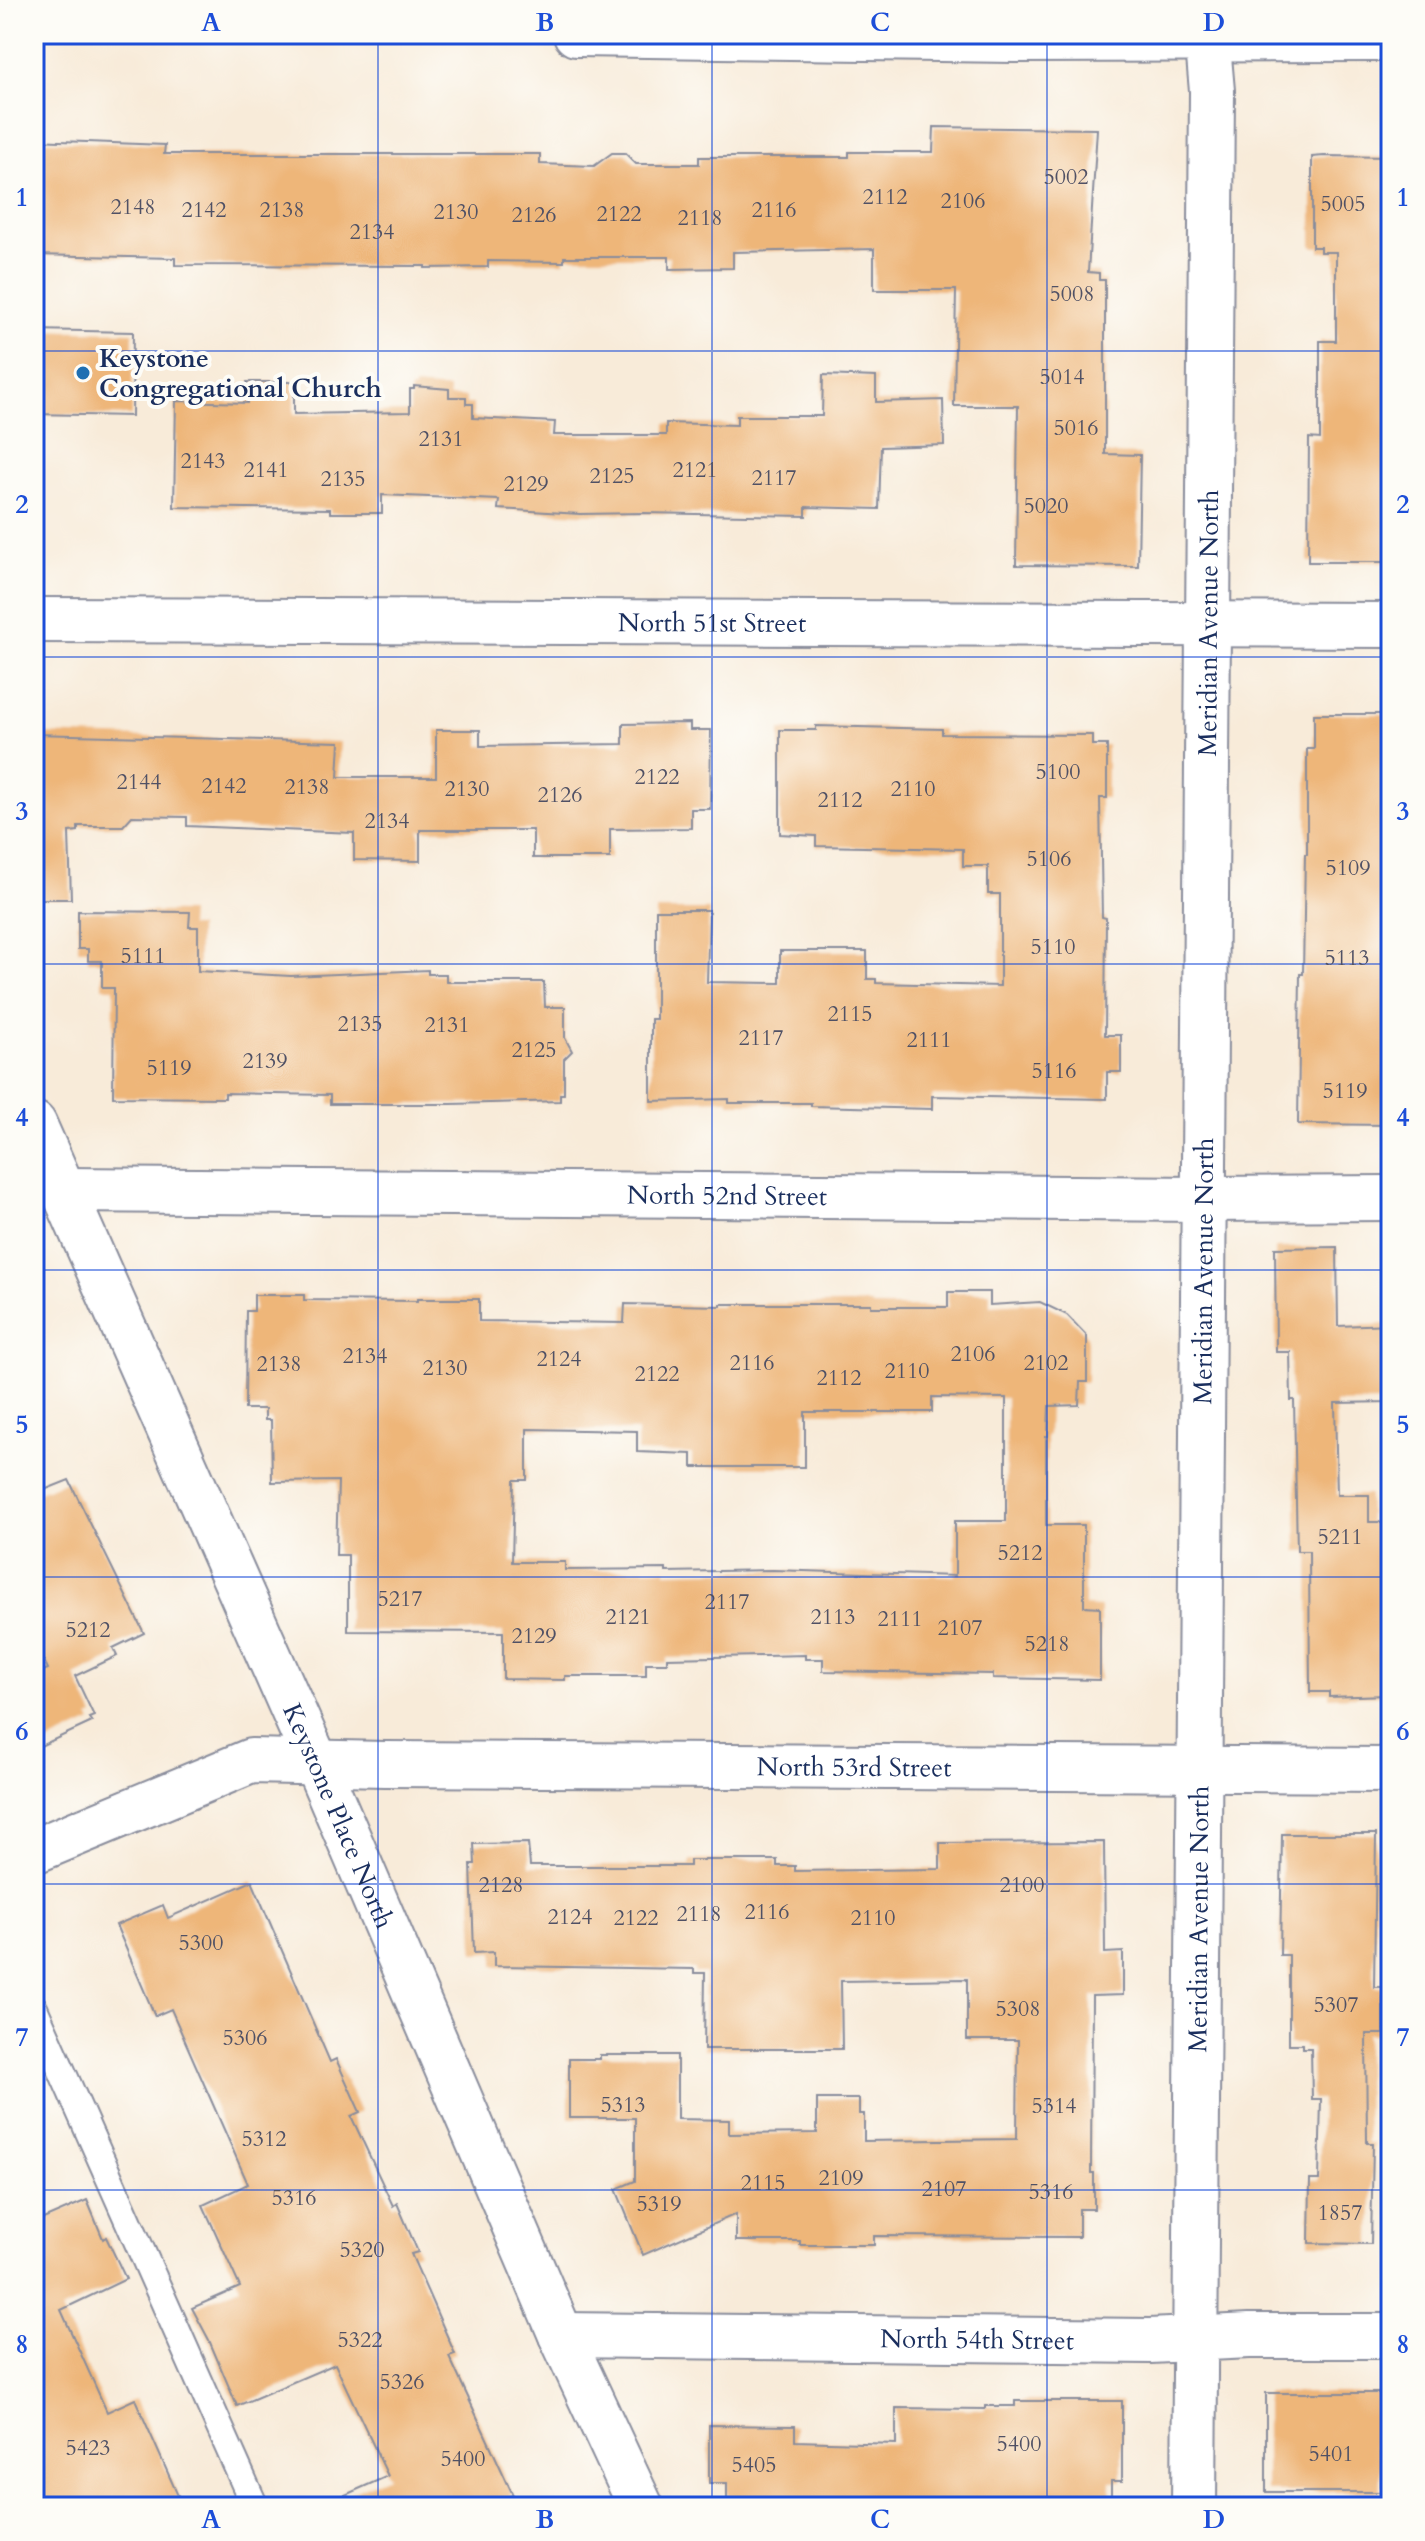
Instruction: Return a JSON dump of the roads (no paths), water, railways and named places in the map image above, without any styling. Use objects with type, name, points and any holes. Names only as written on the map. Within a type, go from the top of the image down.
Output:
[{"type":"street","points":[[576,34],[1391,39]]},
{"type":"street","name":"Meridian Avenue North","points":[[1194,2507],[1212,91],[1207,37]]},
{"type":"street","name":"North 51st Street","points":[[34,620],[1391,625]]},
{"type":"street","name":"Keystone Place North","points":[[34,1124],[316,1762],[561,2335],[641,2507]]},
{"type":"street","name":"North 52nd Street","points":[[63,1190],[1391,1198]]},
{"type":"street","points":[[34,1851],[251,1761],[316,1762]]},
{"type":"street","name":"North 53rd Street","points":[[316,1762],[1391,1770]]},
{"type":"street","name":"North 54th Street","points":[[561,2335],[1150,2341],[1391,2336]]},
{"type":"lane","points":[[34,2008],[255,2507]]},
{"type":"place","name":"Keystone Congregational Church","points":[[83,373]]}]
